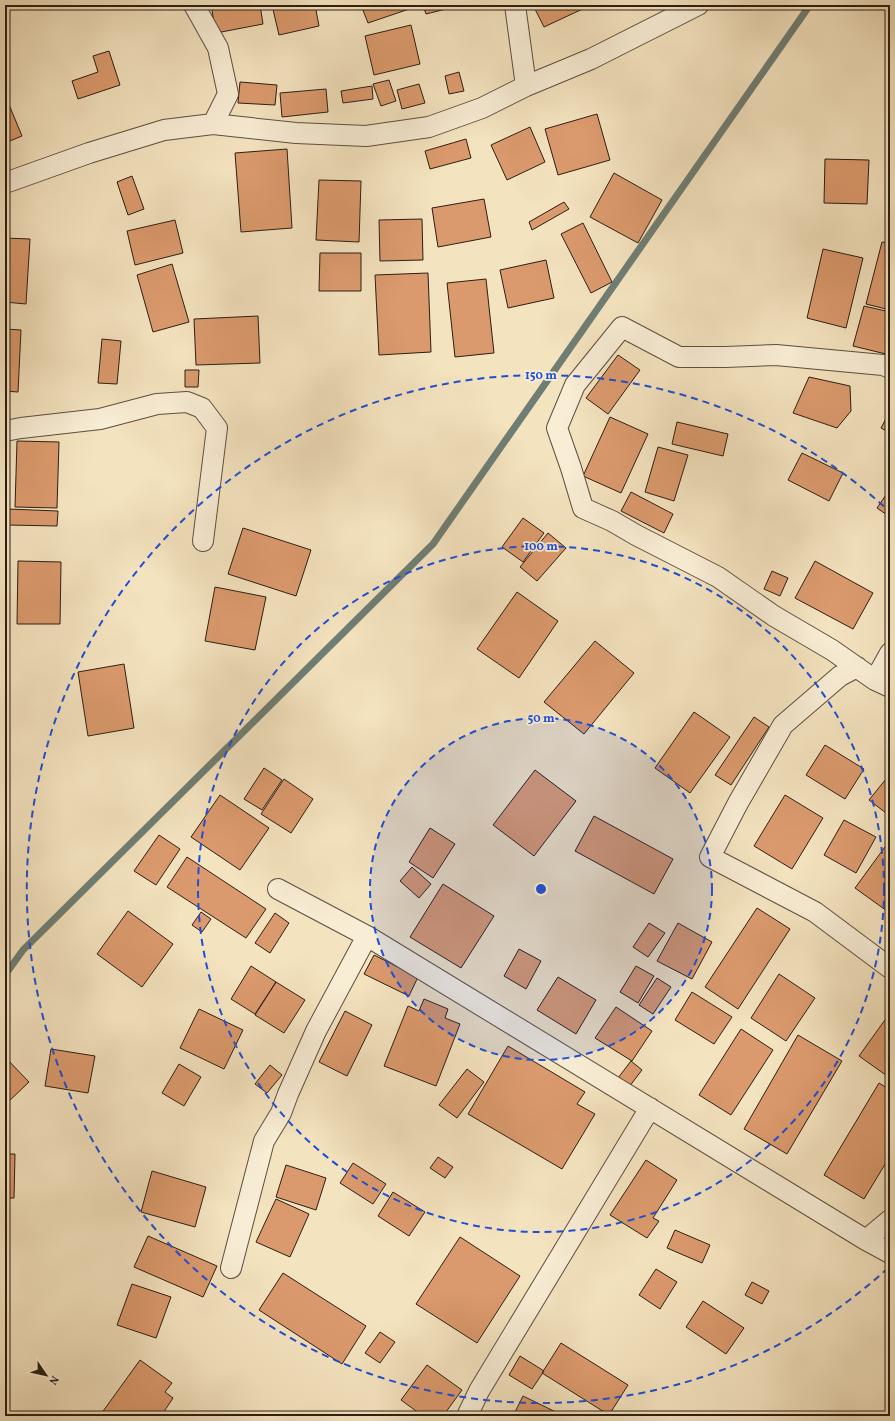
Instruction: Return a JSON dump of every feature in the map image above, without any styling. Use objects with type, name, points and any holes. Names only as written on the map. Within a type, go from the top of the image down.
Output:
[{"type":"street","points":[[194,5],[218,48],[228,94],[213,124]]},
{"type":"street","points":[[515,5],[526,86]]},
{"type":"street","points":[[5,183],[89,153],[164,130],[213,124],[296,133],[366,136],[429,127],[482,108],[526,86],[590,59],[698,5]]},
{"type":"street","points":[[890,368],[883,365],[776,355],[679,357],[622,327],[575,385],[557,428],[583,508],[612,521],[718,577],[774,616],[832,650],[882,684],[890,653]]},
{"type":"street","points":[[5,431],[100,419],[157,404],[187,402],[202,408],[216,428],[203,542]]},
{"type":"street","points":[[857,667],[840,676],[783,725],[738,803],[710,856],[815,912],[890,968]]},
{"type":"street","points":[[278,890],[367,936],[866,1240],[890,1253]]},
{"type":"street","points":[[231,1268],[264,1141],[281,1113],[316,1031],[367,936]]},
{"type":"street","points":[[467,1416],[479,1391],[650,1108]]},
{"type":"street","points":[[866,1240],[890,1220]]},
{"type":"building","points":[[211,5],[260,5],[263,24],[216,33]]},
{"type":"building","points":[[272,5],[315,5],[319,26],[279,35]]},
{"type":"building","points":[[361,5],[417,5],[418,6],[368,23]]},
{"type":"building","points":[[423,5],[462,5],[426,14]]},
{"type":"building","points":[[533,5],[588,5],[589,6],[544,27]]},
{"type":"building","points":[[411,25],[420,64],[374,75],[365,36]]},
{"type":"building","points":[[109,51],[120,85],[78,99],[72,81],[98,72],[93,56]]},
{"type":"building","points":[[459,72],[464,91],[449,94],[445,76]]},
{"type":"building","points":[[389,80],[396,101],[381,106],[373,84]]},
{"type":"building","points":[[240,82],[277,85],[275,105],[238,103]]},
{"type":"building","points":[[419,84],[425,103],[402,109],[397,90]]},
{"type":"building","points":[[372,86],[373,99],[343,103],[341,91]]},
{"type":"building","points":[[326,89],[328,112],[282,117],[280,93]]},
{"type":"building","points":[[5,95],[22,136],[5,143]]},
{"type":"building","points":[[597,114],[610,160],[558,175],[545,129]]},
{"type":"building","points":[[530,127],[545,162],[507,180],[491,145]]},
{"type":"building","points":[[466,139],[471,158],[430,169],[425,151]]},
{"type":"building","points":[[287,149],[292,228],[241,232],[235,153]]},
{"type":"building","points":[[825,159],[869,160],[867,204],[824,203]]},
{"type":"building","points":[[614,173],[662,200],[638,243],[590,217]]},
{"type":"building","points":[[132,176],[144,209],[128,215],[117,182]]},
{"type":"building","points":[[319,180],[361,181],[359,242],[316,240]]},
{"type":"building","points":[[484,199],[491,237],[438,247],[432,208]]},
{"type":"building","points":[[564,202],[569,209],[532,230],[529,222]]},
{"type":"building","points":[[422,219],[423,260],[380,261],[379,220]]},
{"type":"building","points":[[175,220],[183,253],[135,265],[127,231]]},
{"type":"building","points":[[583,223],[612,282],[591,293],[561,234]]},
{"type":"building","points":[[5,238],[30,239],[26,304],[5,302]]},
{"type":"building","points":[[882,242],[890,243],[890,310],[866,304]]},
{"type":"building","points":[[823,249],[863,258],[846,328],[807,318]]},
{"type":"building","points":[[320,253],[361,253],[361,291],[319,291]]},
{"type":"building","points":[[546,260],[554,298],[508,308],[500,270]]},
{"type":"building","points":[[172,264],[189,322],[153,332],[137,275]]},
{"type":"building","points":[[428,273],[431,352],[379,355],[375,275]]},
{"type":"building","points":[[486,279],[494,353],[455,357],[447,283]]},
{"type":"building","points":[[864,306],[890,312],[890,355],[853,346]]},
{"type":"building","points":[[258,316],[260,363],[196,365],[194,319]]},
{"type":"building","points":[[5,329],[21,330],[18,392],[5,391]]},
{"type":"building","points":[[102,339],[121,341],[117,384],[98,383]]},
{"type":"building","points":[[618,355],[640,370],[608,414],[586,398]]},
{"type":"building","points":[[185,370],[199,370],[198,387],[185,387]]},
{"type":"building","points":[[809,377],[850,386],[851,411],[837,428],[793,413]]},
{"type":"building","points":[[890,411],[890,433],[881,428]]},
{"type":"building","points":[[610,417],[648,434],[621,493],[583,476]]},
{"type":"building","points":[[677,422],[728,434],[723,456],[672,444]]},
{"type":"building","points":[[17,441],[59,442],[57,508],[15,507]]},
{"type":"building","points":[[658,447],[688,455],[674,501],[645,492]]},
{"type":"building","points":[[802,453],[843,473],[829,501],[788,480]]},
{"type":"building","points":[[890,489],[890,517],[877,508]]},
{"type":"building","points":[[631,492],[673,514],[664,533],[621,511]]},
{"type":"building","points":[[8,509],[58,511],[57,526],[7,525]]},
{"type":"building","points":[[523,518],[544,533],[523,562],[502,547]]},
{"type":"building","points":[[243,528],[311,550],[296,596],[228,574]]},
{"type":"building","points":[[548,533],[566,548],[537,581],[520,567]]},
{"type":"building","points":[[18,561],[61,562],[60,624],[17,624]]},
{"type":"building","points":[[815,561],[873,593],[853,629],[795,598]]},
{"type":"building","points":[[772,571],[788,578],[780,596],[764,589]]},
{"type":"building","points":[[215,587],[266,597],[255,650],[205,641]]},
{"type":"building","points":[[517,592],[558,621],[519,678],[477,649]]},
{"type":"building","points":[[595,641],[634,673],[584,734],[544,702]]},
{"type":"building","points":[[124,664],[134,728],[88,736],[78,672]]},
{"type":"building","points":[[694,712],[730,737],[690,793],[655,768]]},
{"type":"building","points":[[754,717],[769,727],[731,785],[715,775]]},
{"type":"building","points":[[825,745],[864,769],[845,799],[806,775]]},
{"type":"building","points":[[264,768],[282,780],[262,810],[244,799]]},
{"type":"building","points":[[535,770],[576,801],[534,856],[493,825]]},
{"type":"building","points":[[890,774],[890,816],[869,800]]},
{"type":"building","points":[[284,779],[313,799],[291,833],[261,814]]},
{"type":"building","points":[[220,795],[269,828],[240,870],[191,837]]},
{"type":"building","points":[[785,795],[823,818],[792,869],[754,846]]},
{"type":"building","points":[[594,816],[673,859],[654,894],[575,851]]},
{"type":"building","points":[[844,820],[876,837],[856,873],[824,855]]},
{"type":"building","points":[[430,828],[455,844],[433,878],[409,862]]},
{"type":"building","points":[[159,835],[180,849],[156,885],[134,871]]},
{"type":"building","points":[[890,840],[890,907],[887,911],[855,888]]},
{"type":"building","points":[[187,857],[266,909],[246,938],[167,887]]},
{"type":"building","points":[[412,867],[431,884],[419,898],[400,881]]},
{"type":"building","points":[[443,884],[494,916],[461,968],[410,937]]},
{"type":"building","points":[[757,908],[790,929],[738,1009],[705,987]]},
{"type":"building","points":[[128,911],[173,944],[142,987],[97,954]]},
{"type":"building","points":[[201,912],[211,919],[202,932],[192,925]]},
{"type":"building","points":[[275,913],[289,923],[270,953],[255,943]]},
{"type":"building","points":[[649,923],[665,933],[648,957],[633,947]]},
{"type":"building","points":[[678,923],[712,942],[692,979],[657,961]]},
{"type":"building","points":[[519,949],[541,961],[526,989],[504,976]]},
{"type":"building","points":[[374,955],[418,977],[409,996],[364,974]]},
{"type":"building","points":[[251,966],[276,982],[255,1014],[231,999]]},
{"type":"building","points":[[636,966],[654,976],[638,1003],[620,992]]},
{"type":"building","points":[[779,974],[815,998],[786,1041],[751,1018]]},
{"type":"building","points":[[558,977],[596,1000],[576,1034],[537,1010]]},
{"type":"building","points":[[657,978],[671,987],[653,1014],[639,1005]]},
{"type":"building","points":[[276,982],[305,1000],[284,1033],[255,1015]]},
{"type":"building","points":[[692,992],[732,1017],[714,1044],[675,1020]]},
{"type":"building","points":[[424,999],[448,1009],[445,1018],[460,1024],[436,1086],[384,1066],[408,1006],[419,1011]]},
{"type":"building","points":[[616,1007],[652,1031],[632,1061],[595,1038]]},
{"type":"building","points":[[199,1009],[243,1030],[224,1069],[180,1048]]},
{"type":"building","points":[[345,1011],[372,1025],[347,1076],[319,1062]]},
{"type":"building","points":[[890,1013],[890,1078],[859,1056]]},
{"type":"building","points":[[741,1029],[773,1050],[731,1115],[699,1095]]},
{"type":"building","points":[[798,1035],[842,1061],[787,1154],[744,1129]]},
{"type":"building","points":[[508,1046],[585,1092],[577,1104],[595,1114],[562,1169],[468,1114]]},
{"type":"building","points":[[51,1049],[95,1056],[88,1093],[45,1086]]},
{"type":"building","points":[[5,1057],[29,1082],[5,1105]]},
{"type":"building","points":[[631,1061],[642,1070],[629,1087],[618,1078]]},
{"type":"building","points":[[179,1064],[201,1077],[184,1106],[162,1093]]},
{"type":"building","points":[[270,1065],[282,1075],[267,1093],[255,1084]]},
{"type":"building","points":[[467,1069],[484,1082],[457,1118],[439,1105]]},
{"type":"building","points":[[879,1083],[890,1090],[890,1156],[864,1199],[824,1175]]},
{"type":"building","points":[[5,1154],[15,1154],[14,1198],[5,1198]]},
{"type":"building","points":[[438,1157],[453,1167],[445,1178],[430,1168]]},
{"type":"building","points":[[646,1160],[677,1180],[653,1218],[659,1221],[647,1238],[610,1215]]},
{"type":"building","points":[[353,1163],[386,1184],[373,1204],[340,1183]]},
{"type":"building","points":[[286,1165],[326,1178],[316,1210],[276,1197]]},
{"type":"building","points":[[152,1171],[206,1187],[195,1227],[141,1212]]},
{"type":"building","points":[[393,1192],[425,1212],[409,1236],[378,1216]]},
{"type":"building","points":[[276,1199],[309,1214],[290,1257],[256,1242]]},
{"type":"building","points":[[675,1230],[710,1245],[702,1263],[667,1248]]},
{"type":"building","points":[[148,1236],[217,1266],[203,1297],[134,1267]]},
{"type":"building","points":[[460,1237],[520,1276],[477,1343],[416,1304]]},
{"type":"building","points":[[656,1269],[677,1282],[660,1309],[639,1295]]},
{"type":"building","points":[[283,1273],[366,1326],[342,1364],[259,1310]]},
{"type":"building","points":[[752,1282],[769,1291],[762,1304],[745,1295]]},
{"type":"building","points":[[132,1284],[171,1297],[156,1338],[117,1325]]},
{"type":"building","points":[[703,1301],[744,1328],[726,1354],[686,1327]]},
{"type":"building","points":[[380,1332],[395,1342],[380,1363],[365,1353]]},
{"type":"building","points":[[561,1343],[628,1385],[609,1415],[542,1373]]},
{"type":"building","points":[[520,1356],[544,1371],[532,1389],[509,1375]]},
{"type":"building","points":[[140,1360],[172,1383],[165,1392],[173,1398],[161,1416],[104,1416],[101,1414]]},
{"type":"building","points":[[427,1365],[462,1390],[443,1416],[423,1416],[401,1400]]},
{"type":"building","points":[[523,1396],[562,1415],[562,1416],[513,1416]]},
{"type":"waterway","points":[[5,975],[23,950],[433,544],[810,5]]}]
